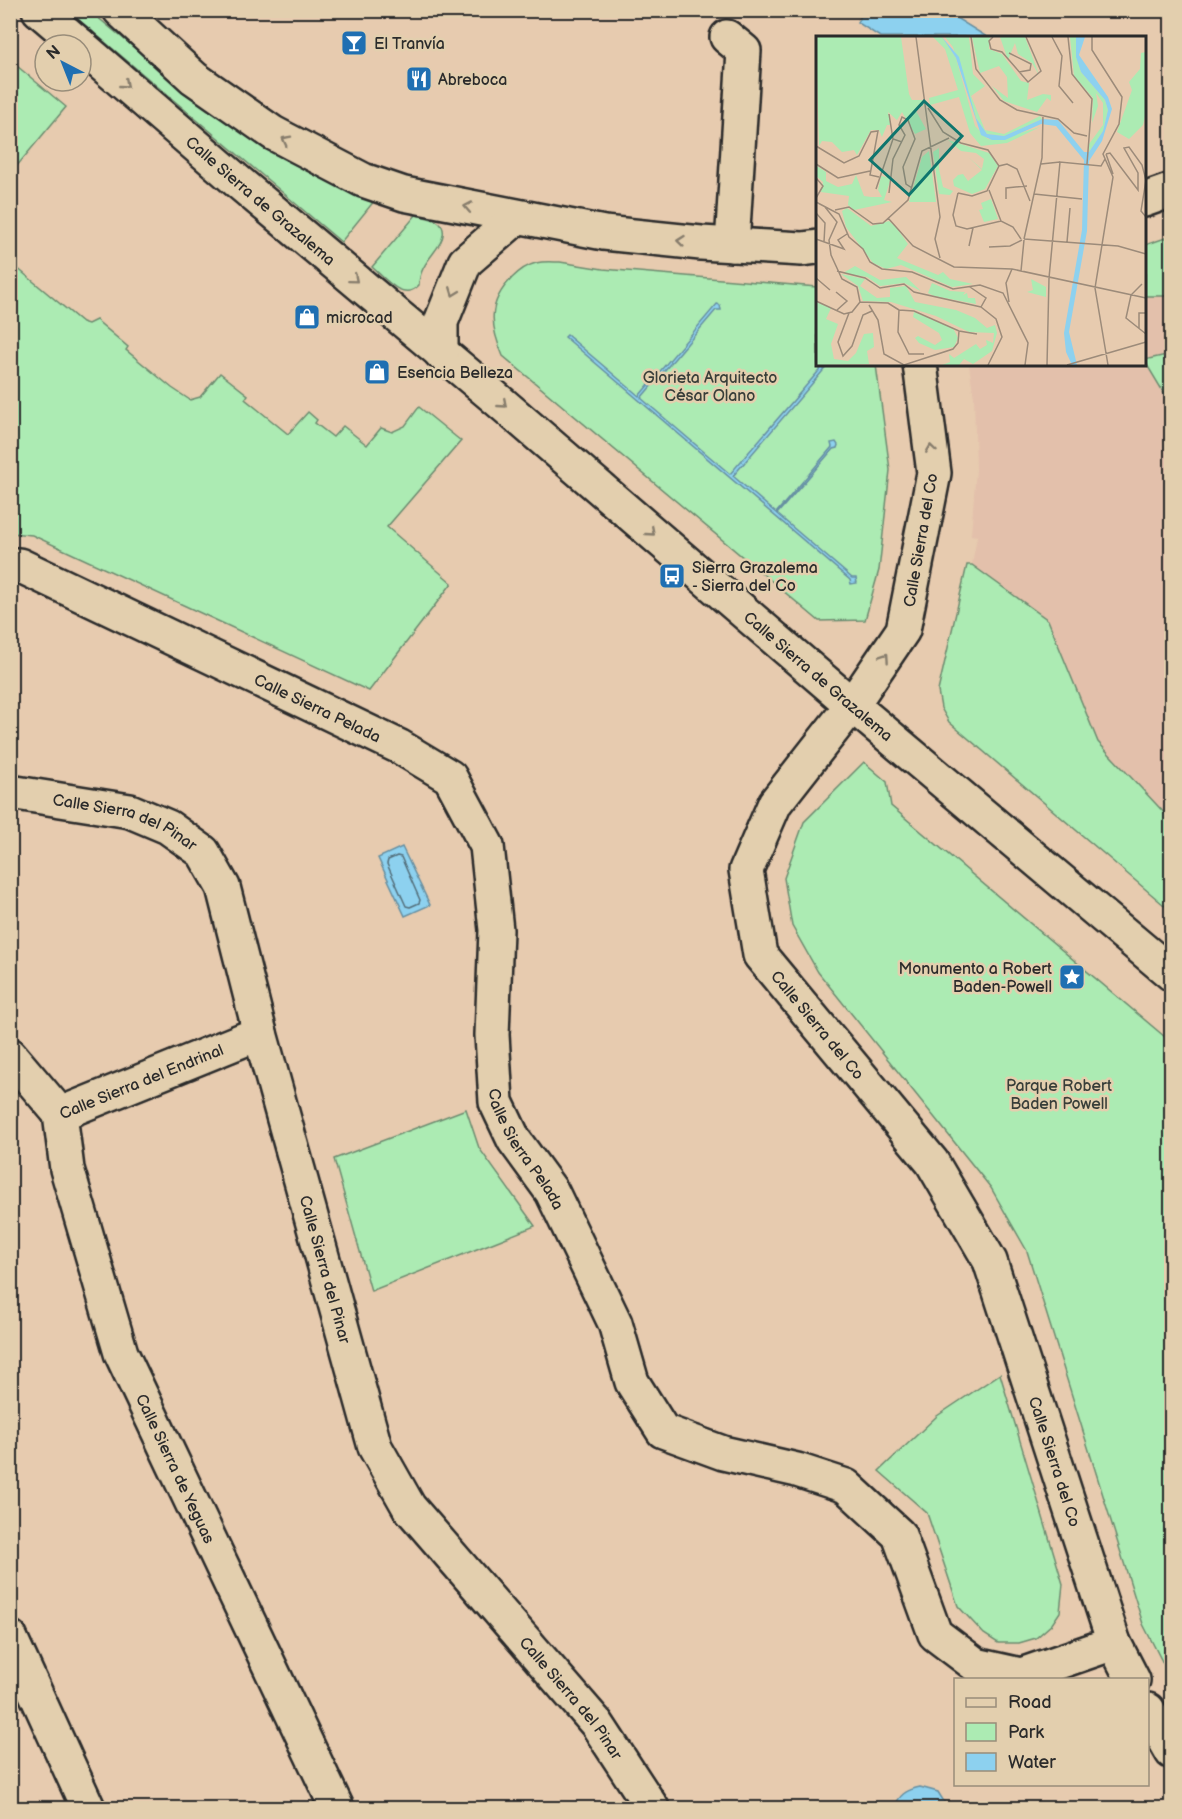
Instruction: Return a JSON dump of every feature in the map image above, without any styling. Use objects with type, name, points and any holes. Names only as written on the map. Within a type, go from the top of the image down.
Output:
[{"type":"street","name":"Calle Sierra de Grazalema","points":[[39,10],[65,33]]},
{"type":"street","points":[[120,10],[194,78],[283,138],[363,180],[404,194],[604,233],[812,250]]},
{"type":"street","points":[[727,36],[744,51],[732,245]]},
{"type":"street","name":"Calle Sierra de Grazalema","points":[[93,57],[852,705],[1172,974]]},
{"type":"street","points":[[1146,199],[1172,190]]},
{"type":"street","points":[[441,353],[441,322],[465,262],[517,217]]},
{"type":"street","name":"Calle Sierra del Co","points":[[920,366],[934,473],[903,630],[852,705],[775,803],[746,870],[760,955],[932,1162],[990,1261],[1114,1643],[1132,1678]]},
{"type":"street","name":"Calle Sierra Pelada","points":[[10,565],[19,565],[400,747],[450,777],[487,846],[496,930],[492,1035],[496,1102],[514,1140],[552,1192],[615,1323],[632,1382],[663,1431],[723,1453],[797,1470],[846,1486],[899,1535],[936,1634],[976,1665],[1021,1675],[1114,1643]]},
{"type":"street","name":"Calle Sierra del Pinar","points":[[10,792],[130,811],[168,827],[203,852],[223,887],[260,1033],[375,1447],[409,1507],[597,1724],[652,1809]]},
{"type":"street","name":"Calle Sierra del Endrinal","points":[[10,1055],[60,1114],[260,1033]]},
{"type":"street","name":"Calle Sierra de Yeguas","points":[[60,1114],[67,1169],[121,1353],[337,1809]]},
{"type":"street","points":[[10,1637],[88,1809]]},
{"type":"street","points":[[1149,1712],[1172,1752]]},
{"type":"shaded area","points":[[1171,236],[1171,911],[949,722],[941,708],[938,691],[967,565],[972,565],[977,536],[971,535],[976,469],[974,397],[969,366],[1146,366],[1146,245]]},
{"type":"green space","points":[[77,11],[90,11],[196,99],[375,200],[341,242],[73,15]]},
{"type":"green space","points":[[11,61],[33,79],[33,93],[49,93],[66,107],[11,173]]},
{"type":"green space","points":[[416,215],[438,222],[443,233],[442,240],[423,269],[419,285],[407,291],[394,287],[372,267]]},
{"type":"green space","points":[[1171,236],[1171,296],[1146,296],[1146,245]]},
{"type":"green space","points":[[10,262],[82,322],[88,324],[96,320],[128,347],[126,350],[190,400],[200,397],[220,373],[248,395],[245,399],[288,434],[308,412],[317,420],[315,423],[333,437],[343,426],[367,445],[381,428],[392,432],[405,426],[419,407],[461,441],[387,527],[452,583],[369,691],[32,535],[11,533]]},
{"type":"green space","name":"Glorieta Arquitecto César Olano","points":[[545,262],[816,287],[816,366],[876,366],[890,470],[879,570],[865,620],[819,621],[503,356],[495,335],[493,315],[498,297],[504,287],[520,271],[533,264]]},
{"type":"green space","points":[[1172,354],[1171,405],[1146,363],[1146,360]]},
{"type":"green space","points":[[967,565],[972,565],[1048,620],[1098,742],[1171,820],[1171,911],[949,722],[941,708],[938,691]]},
{"type":"green space","name":"Parque Robert Baden Powell","points":[[864,762],[887,782],[891,806],[1171,1042],[1171,1679],[1143,1624],[1027,1251],[991,1188],[818,972],[792,926],[784,878],[804,822]]},
{"type":"green space","points":[[466,1109],[479,1148],[535,1226],[371,1291],[334,1159]]},
{"type":"green space","points":[[1000,1374],[1063,1584],[1060,1612],[1052,1624],[1036,1638],[1019,1643],[998,1643],[984,1634],[958,1606],[927,1513],[879,1471],[937,1416]]},
{"type":"water","points":[[864,11],[945,11],[985,36],[878,36],[857,22]]},
{"type":"water","points":[[717,304],[720,305],[721,310],[716,310],[641,398],[730,474],[823,366],[827,366],[733,476],[776,513],[832,447],[831,443],[836,442],[837,448],[833,449],[777,514],[852,578],[856,578],[857,583],[851,584],[850,580],[565,337],[567,335],[639,396]]},
{"type":"water","points":[[402,847],[430,905],[405,916],[378,858]]},
{"type":"water","points":[[920,1787],[938,1792],[948,1808],[894,1808],[904,1794]]},
{"type":"place","name":"El Tranvía","points":[[354,43]]},
{"type":"place","name":"Abreboca","points":[[419,79]]},
{"type":"place","name":"microcad","points":[[307,317]]},
{"type":"place","name":"Esencia Belleza","points":[[377,372]]},
{"type":"place","name":"Sierra Grazalema - Sierra del Co","points":[[672,576]]},
{"type":"place","name":"Monumento a Robert Baden-Powell","points":[[1072,977]]}]
